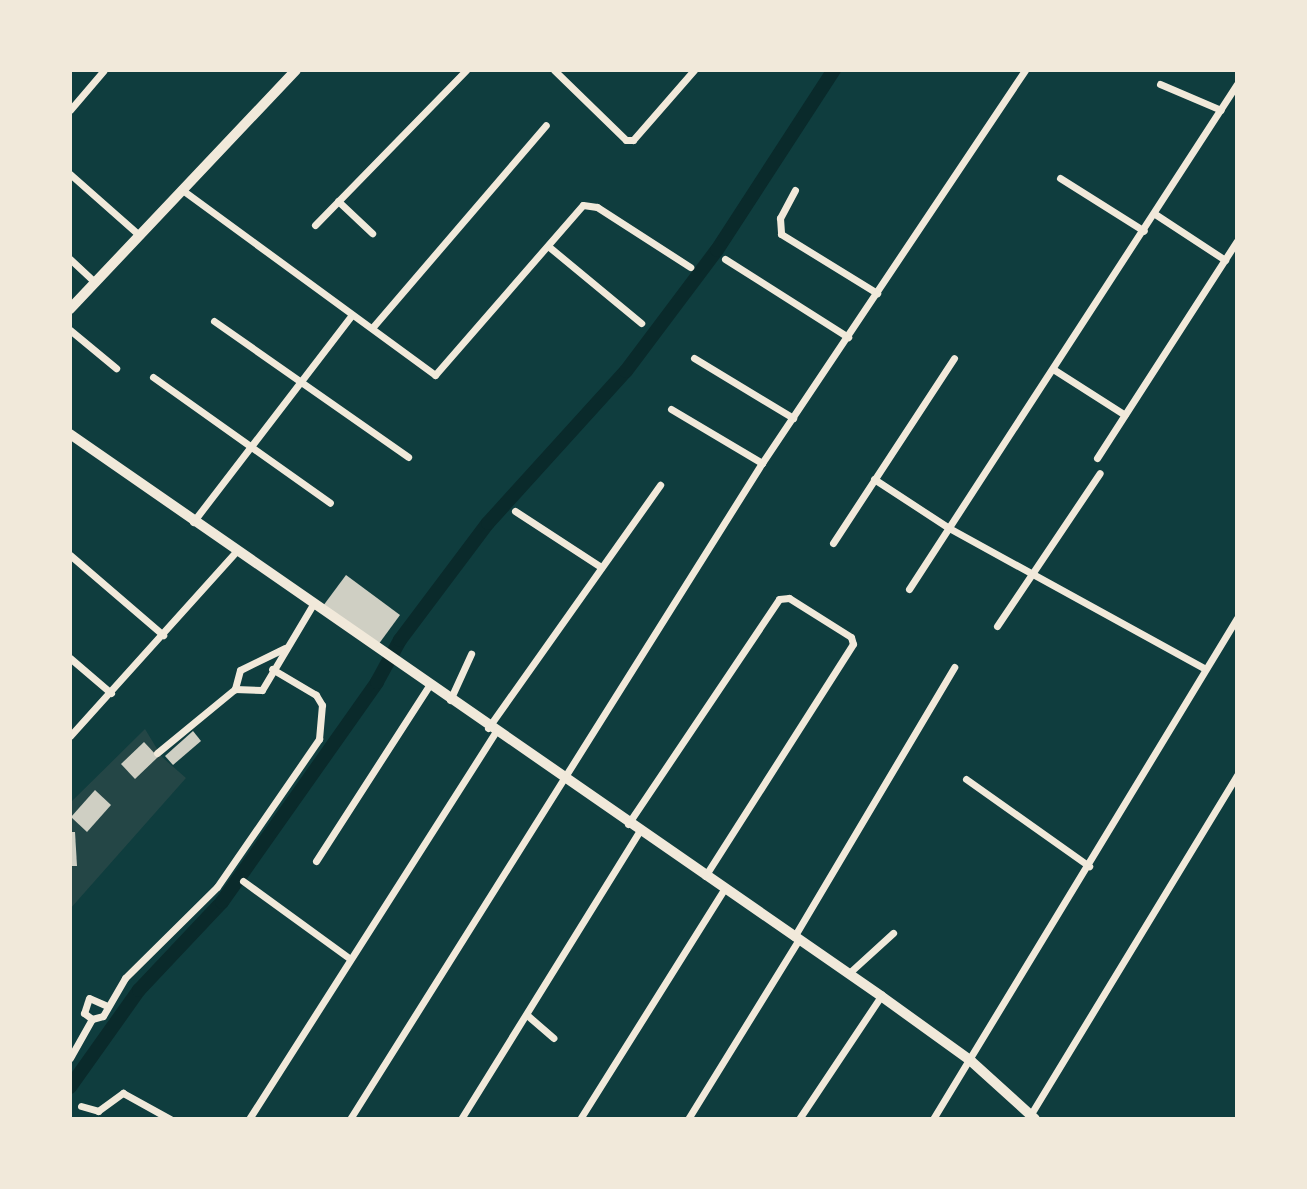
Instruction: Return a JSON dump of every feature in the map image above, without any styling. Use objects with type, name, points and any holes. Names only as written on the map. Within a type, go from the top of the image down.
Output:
[{"type":"main road","points":[[70,309],[296,70]]},
{"type":"main road","points":[[70,434],[235,553],[638,833],[881,996],[971,1061],[1033,1117]]},
{"type":"street","points":[[70,110],[104,70]]},
{"type":"street","points":[[315,225],[466,70]]},
{"type":"street","points":[[554,70],[626,140],[633,140],[690,71]]},
{"type":"street","points":[[350,1119],[762,463],[1025,70]]},
{"type":"street","points":[[1160,84],[1221,110]]},
{"type":"street","points":[[909,589],[1237,84]]},
{"type":"street","points":[[372,328],[546,125]]},
{"type":"street","points":[[70,174],[139,235]]},
{"type":"street","points":[[1060,178],[1144,231]]},
{"type":"street","points":[[181,189],[435,375],[583,205],[597,207],[690,267]]},
{"type":"street","points":[[795,190],[780,218],[781,234],[877,293]]},
{"type":"street","points":[[338,201],[372,233]]},
{"type":"street","points":[[1155,214],[1225,260]]},
{"type":"street","points":[[1097,458],[1237,241]]},
{"type":"street","points":[[548,246],[641,323]]},
{"type":"street","points":[[70,259],[95,282]]},
{"type":"street","points":[[725,259],[848,337]]},
{"type":"street","points":[[193,522],[352,315]]},
{"type":"street","points":[[214,321],[408,457]]},
{"type":"street","points":[[70,330],[116,368]]},
{"type":"street","points":[[694,358],[793,418]]},
{"type":"street","points":[[833,543],[954,358]]},
{"type":"street","points":[[1053,369],[1125,415]]},
{"type":"street","points":[[153,377],[330,503]]},
{"type":"street","points":[[671,409],[762,463]]},
{"type":"street","points":[[997,626],[1100,473]]},
{"type":"street","points":[[874,479],[949,528],[1205,669]]},
{"type":"street","points":[[249,1119],[491,730],[660,485]]},
{"type":"street","points":[[515,511],[601,567]]},
{"type":"street","points":[[70,736],[235,553]]},
{"type":"street","points":[[70,555],[163,635]]},
{"type":"street","points":[[628,824],[779,599],[789,598],[851,637],[853,644],[705,876]]},
{"type":"street","points":[[235,689],[262,690],[312,606]]},
{"type":"street","points":[[933,1119],[1237,618]]},
{"type":"street","points":[[157,753],[235,689],[240,670],[285,648]]},
{"type":"street","points":[[449,701],[471,654]]},
{"type":"street","points":[[70,658],[111,693]]},
{"type":"street","points":[[688,1119],[954,667]]},
{"type":"street","points":[[70,1058],[92,1019],[103,1016],[105,1005],[125,978],[217,887],[319,739],[322,705],[316,695],[272,669]]},
{"type":"street","points":[[316,861],[428,687]]},
{"type":"street","points":[[1033,1117],[1237,775]]},
{"type":"street","points":[[966,779],[1089,866]]},
{"type":"street","points":[[461,1119],[638,833]]},
{"type":"street","points":[[243,881],[349,958]]},
{"type":"street","points":[[580,1119],[724,889]]},
{"type":"street","points":[[848,974],[893,933]]},
{"type":"street","points":[[799,1119],[881,996]]},
{"type":"street","points":[[92,1019],[84,1013],[84,1003],[97,997],[105,1005]]},
{"type":"street","points":[[527,1015],[553,1038]]},
{"type":"street","points":[[81,1106],[98,1111],[123,1093],[170,1119]]},
{"type":"shaded area","points":[[145,729],[162,757],[186,778],[70,909],[70,803]]},
{"type":"building","points":[[346,575],[400,615],[378,645],[323,606]]},
{"type":"building","points":[[193,731],[201,741],[173,765],[165,756]]},
{"type":"building","points":[[144,742],[158,757],[135,779],[121,764]]},
{"type":"building","points":[[95,790],[111,805],[87,832],[71,817]]},
{"type":"building","points":[[70,832],[75,832],[77,866],[70,866]]},
{"type":"waterway","points":[[70,1087],[139,990],[222,902],[377,682],[400,640],[488,523],[626,371],[717,250],[834,70]]}]
